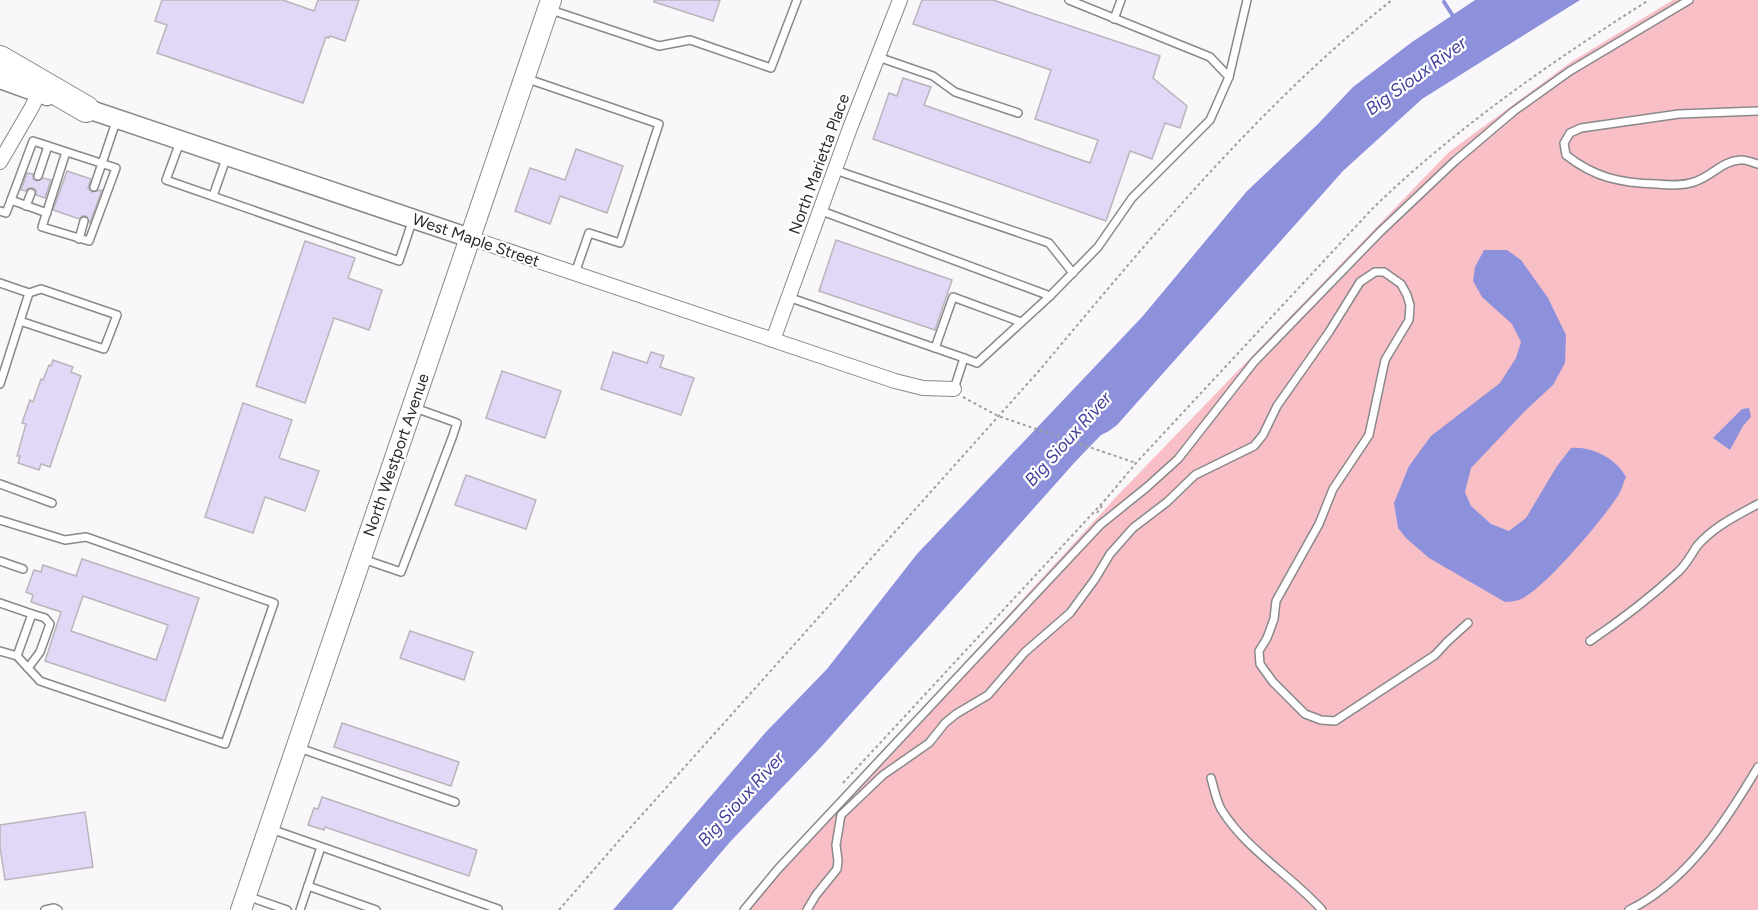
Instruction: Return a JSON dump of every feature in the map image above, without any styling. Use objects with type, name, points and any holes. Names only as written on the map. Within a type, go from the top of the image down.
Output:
[{"type":"highway","points":[[0,59],[41,88],[86,109]]},
{"type":"main road","name":"North Westport Avenue","points":[[243,903],[550,5]]},
{"type":"street","name":"North Marietta Place","points":[[773,340],[819,210],[900,0]]},
{"type":"street","points":[[0,79],[41,88],[0,162]]},
{"type":"street","name":"West Maple Street","points":[[86,109],[911,386],[954,389]]},
{"type":"lane","points":[[550,5],[659,46],[690,40],[771,68],[797,0]]},
{"type":"lane","points":[[1069,0],[1210,57],[1229,77]]},
{"type":"lane","points":[[1114,18],[1121,0]]},
{"type":"lane","points":[[788,297],[977,363],[1050,296],[1098,247],[1132,198],[1210,120],[1229,77],[1247,0]]},
{"type":"lane","points":[[744,910],[778,869],[1100,525],[1179,459],[1254,362],[1380,232],[1455,161],[1514,111],[1570,71],[1689,0]]},
{"type":"lane","points":[[878,57],[933,76],[955,92],[1018,113]]},
{"type":"lane","points":[[525,78],[659,124],[620,243],[589,233],[575,273]]},
{"type":"lane","points":[[1758,111],[1679,114],[1591,126],[1570,133],[1564,142],[1566,155],[1582,167],[1605,177],[1629,183],[1677,185],[1693,183],[1707,177],[1724,164],[1740,160],[1758,164]]},
{"type":"lane","points":[[94,188],[117,119]]},
{"type":"lane","points":[[0,211],[6,213],[33,141],[102,162],[116,168],[89,241],[42,227],[66,152]]},
{"type":"lane","points":[[180,141],[166,180],[399,261],[413,219]]},
{"type":"lane","points":[[38,176],[48,146]]},
{"type":"lane","points":[[213,196],[227,156]]},
{"type":"lane","points":[[834,170],[1049,243],[1073,273]]},
{"type":"lane","points":[[26,206],[31,193]]},
{"type":"lane","points":[[11,200],[47,213]]},
{"type":"lane","points":[[819,210],[1050,296]]},
{"type":"lane","points":[[79,239],[84,221]]},
{"type":"lane","points":[[807,910],[837,869],[836,845],[841,815],[883,775],[929,743],[945,723],[956,714],[988,695],[1025,652],[1070,613],[1110,554],[1133,528],[1167,502],[1196,475],[1254,446],[1263,435],[1277,406],[1329,332],[1360,282],[1375,272],[1384,272],[1401,284],[1410,305],[1409,320],[1385,360],[1369,435],[1334,489],[1319,524],[1276,601],[1274,619],[1259,651],[1260,664],[1273,682],[1305,714],[1335,722],[1435,656],[1468,623]]},
{"type":"lane","points":[[0,283],[29,293],[41,290],[117,315],[104,349],[20,321]]},
{"type":"lane","points":[[0,384],[29,293]]},
{"type":"lane","points":[[935,348],[953,297],[1021,322]]},
{"type":"lane","points":[[954,389],[964,358]]},
{"type":"lane","points":[[361,558],[401,572],[457,423],[412,407]]},
{"type":"lane","points":[[0,484],[52,503]]},
{"type":"lane","points":[[1590,641],[1643,604],[1680,570],[1698,545],[1713,530],[1758,504]]},
{"type":"lane","points":[[0,520],[65,540],[86,537],[274,603],[225,744],[40,681],[17,656],[0,651]]},
{"type":"lane","points":[[0,561],[23,568]]},
{"type":"lane","points":[[0,603],[45,618],[50,624],[40,652],[28,668]]},
{"type":"lane","points":[[17,656],[32,614]]},
{"type":"lane","points":[[296,747],[455,802]]},
{"type":"lane","points":[[1629,910],[1647,901],[1676,877],[1722,824],[1758,767]]},
{"type":"lane","points":[[1211,778],[1220,807],[1244,838],[1308,894],[1322,910]]},
{"type":"lane","points":[[268,828],[498,909]]},
{"type":"lane","points":[[300,910],[321,847]]},
{"type":"lane","points":[[308,886],[376,910]]},
{"type":"lane","points":[[243,903],[287,910]]},
{"type":"lane","points":[[45,910],[54,908],[58,910]]},
{"type":"path","points":[[559,910],[1241,139],[1325,57],[1392,0]]},
{"type":"path","points":[[837,789],[1106,499],[1136,463],[998,416],[969,401],[954,389]]},
{"type":"shaded area","points":[[1673,0],[1758,0],[1758,910],[739,910],[1117,496],[1449,152],[1571,62]]},
{"type":"water","name":"Big Sioux River","points":[[1475,0],[1580,0],[1422,99],[1343,171],[1117,425],[1101,435],[1075,462],[822,746],[730,842],[672,910],[613,910],[765,733],[827,669],[917,554],[1142,317],[1247,191],[1318,124],[1353,87],[1412,42]]},
{"type":"water","points":[[1484,250],[1507,250],[1521,260],[1548,298],[1566,335],[1565,363],[1553,385],[1471,468],[1465,492],[1471,506],[1491,524],[1509,531],[1526,518],[1557,466],[1571,448],[1595,451],[1616,464],[1626,477],[1612,505],[1557,569],[1529,594],[1519,600],[1507,602],[1429,558],[1406,538],[1398,528],[1394,503],[1409,466],[1431,436],[1500,383],[1516,358],[1521,342],[1512,324],[1482,297],[1473,281],[1475,267]]},
{"type":"water","points":[[1749,408],[1751,417],[1743,426],[1730,450],[1713,438],[1742,409]]},
{"type":"building","points":[[162,0],[283,0],[314,11],[318,0],[359,0],[345,41],[330,36],[326,37],[303,103],[157,53],[167,25],[155,21]]},
{"type":"building","points":[[654,0],[720,0],[713,21],[654,2]]},
{"type":"building","points":[[922,0],[993,0],[1160,56],[1153,78],[1187,106],[1180,128],[1165,123],[1152,159],[1130,151],[1106,221],[873,139],[889,93],[897,96],[903,78],[931,87],[924,105],[1090,163],[1098,140],[1035,119],[1051,70],[913,24]]},
{"type":"building","points":[[576,149],[623,166],[607,213],[560,196],[550,224],[515,211],[530,168],[565,180]]},
{"type":"building","points":[[67,171],[91,179],[88,188],[92,192],[102,190],[90,223],[86,216],[79,219],[53,210]]},
{"type":"building","points":[[27,173],[33,174],[33,179],[37,181],[43,178],[51,180],[45,198],[36,195],[36,190],[32,188],[26,191],[21,190]]},
{"type":"building","points":[[836,240],[952,280],[935,330],[819,291]]},
{"type":"building","points":[[305,241],[355,258],[348,278],[382,290],[369,330],[334,318],[305,403],[256,386]]},
{"type":"building","points":[[613,352],[647,363],[651,352],[664,356],[660,367],[694,378],[681,415],[601,389]]},
{"type":"building","points":[[53,360],[73,367],[71,372],[81,376],[50,467],[41,464],[39,470],[18,463],[20,456],[17,456],[26,424],[22,423],[30,400],[33,402],[41,379],[43,380]]},
{"type":"building","points":[[502,371],[561,391],[545,438],[486,418]]},
{"type":"building","points":[[243,403],[292,420],[279,458],[319,471],[305,511],[265,497],[253,533],[205,517]]},
{"type":"building","points":[[466,475],[536,500],[526,529],[455,505]]},
{"type":"building","points":[[82,559],[199,598],[165,701],[45,661],[61,612],[31,602],[33,595],[26,592],[34,570],[41,572],[43,565],[76,576]],"holes":[[[83,596],[168,625],[156,660],[71,631]]]},
{"type":"building","points":[[410,631],[473,652],[464,680],[400,658]]},
{"type":"building","points":[[342,723],[459,762],[451,786],[334,747]]},
{"type":"building","points":[[322,797],[477,850],[469,876],[325,827],[324,830],[308,825],[314,808],[318,809]]},
{"type":"building","points":[[85,812],[93,867],[5,880],[0,847],[0,825]]},
{"type":"waterway","points":[[1444,2],[1455,19]]}]
